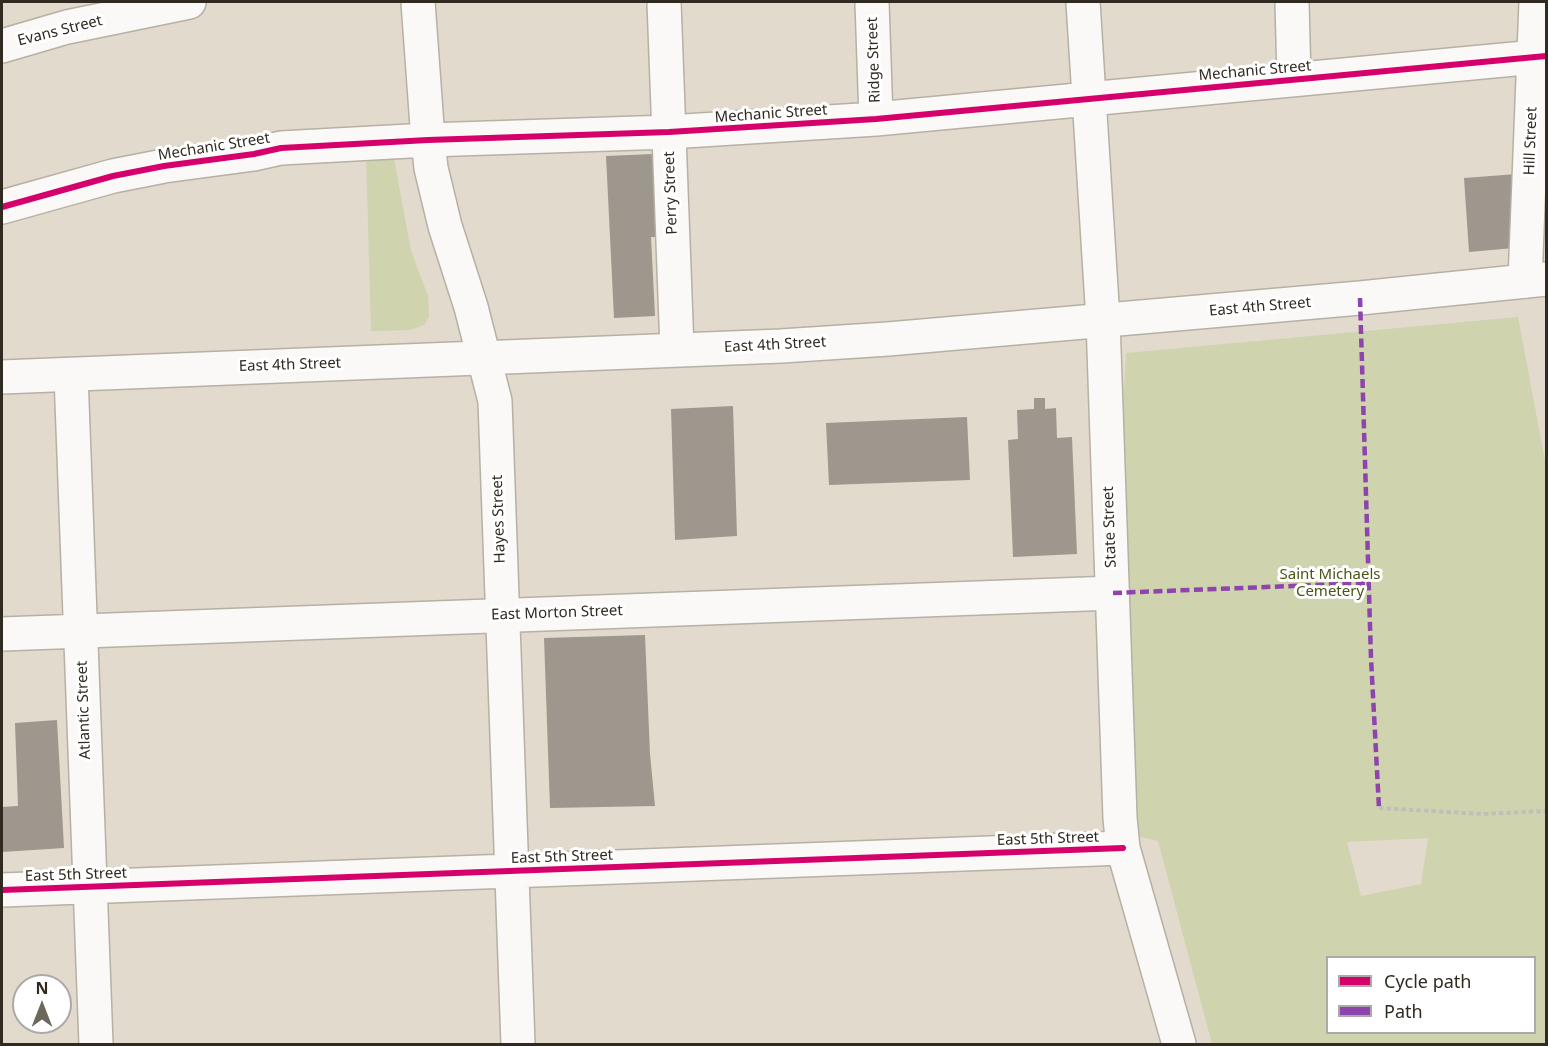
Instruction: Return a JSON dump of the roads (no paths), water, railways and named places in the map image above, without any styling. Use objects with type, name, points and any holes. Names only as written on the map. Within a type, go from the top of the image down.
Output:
[{"type":"street","name":"Evans Street","points":[[2,46],[67,27],[189,2]]},
{"type":"street","name":"Hayes Street","points":[[418,2],[428,140],[436,189],[471,307],[495,401],[518,1044]]},
{"type":"street","name":"Perry Street","points":[[664,2],[677,349]]},
{"type":"street","name":"Ridge Street","points":[[872,2],[876,119]]},
{"type":"street","name":"State Street","points":[[1083,2],[1102,320],[1120,818],[1123,848],[1179,1044]]},
{"type":"street","points":[[1292,2],[1294,80]]},
{"type":"street","name":"Hill Street","points":[[1536,2],[1540,56],[1536,280]]},
{"type":"street","name":"Mechanic Street","points":[[2,207],[113,176],[174,164],[254,154],[281,148],[428,140],[669,132],[876,119],[1540,56]]},
{"type":"street","name":"East 4th Street","points":[[2,376],[781,346],[1360,298],[1536,280]]},
{"type":"street","name":"Atlantic Street","points":[[71,375],[96,1044]]},
{"type":"street","name":"East Morton Street","points":[[2,634],[1113,593]]},
{"type":"street","name":"East 5th Street","points":[[2,890],[1123,848]]},
{"type":"park label","name":"Saint Michaels Cemetery","points":[[1330,584]]}]
